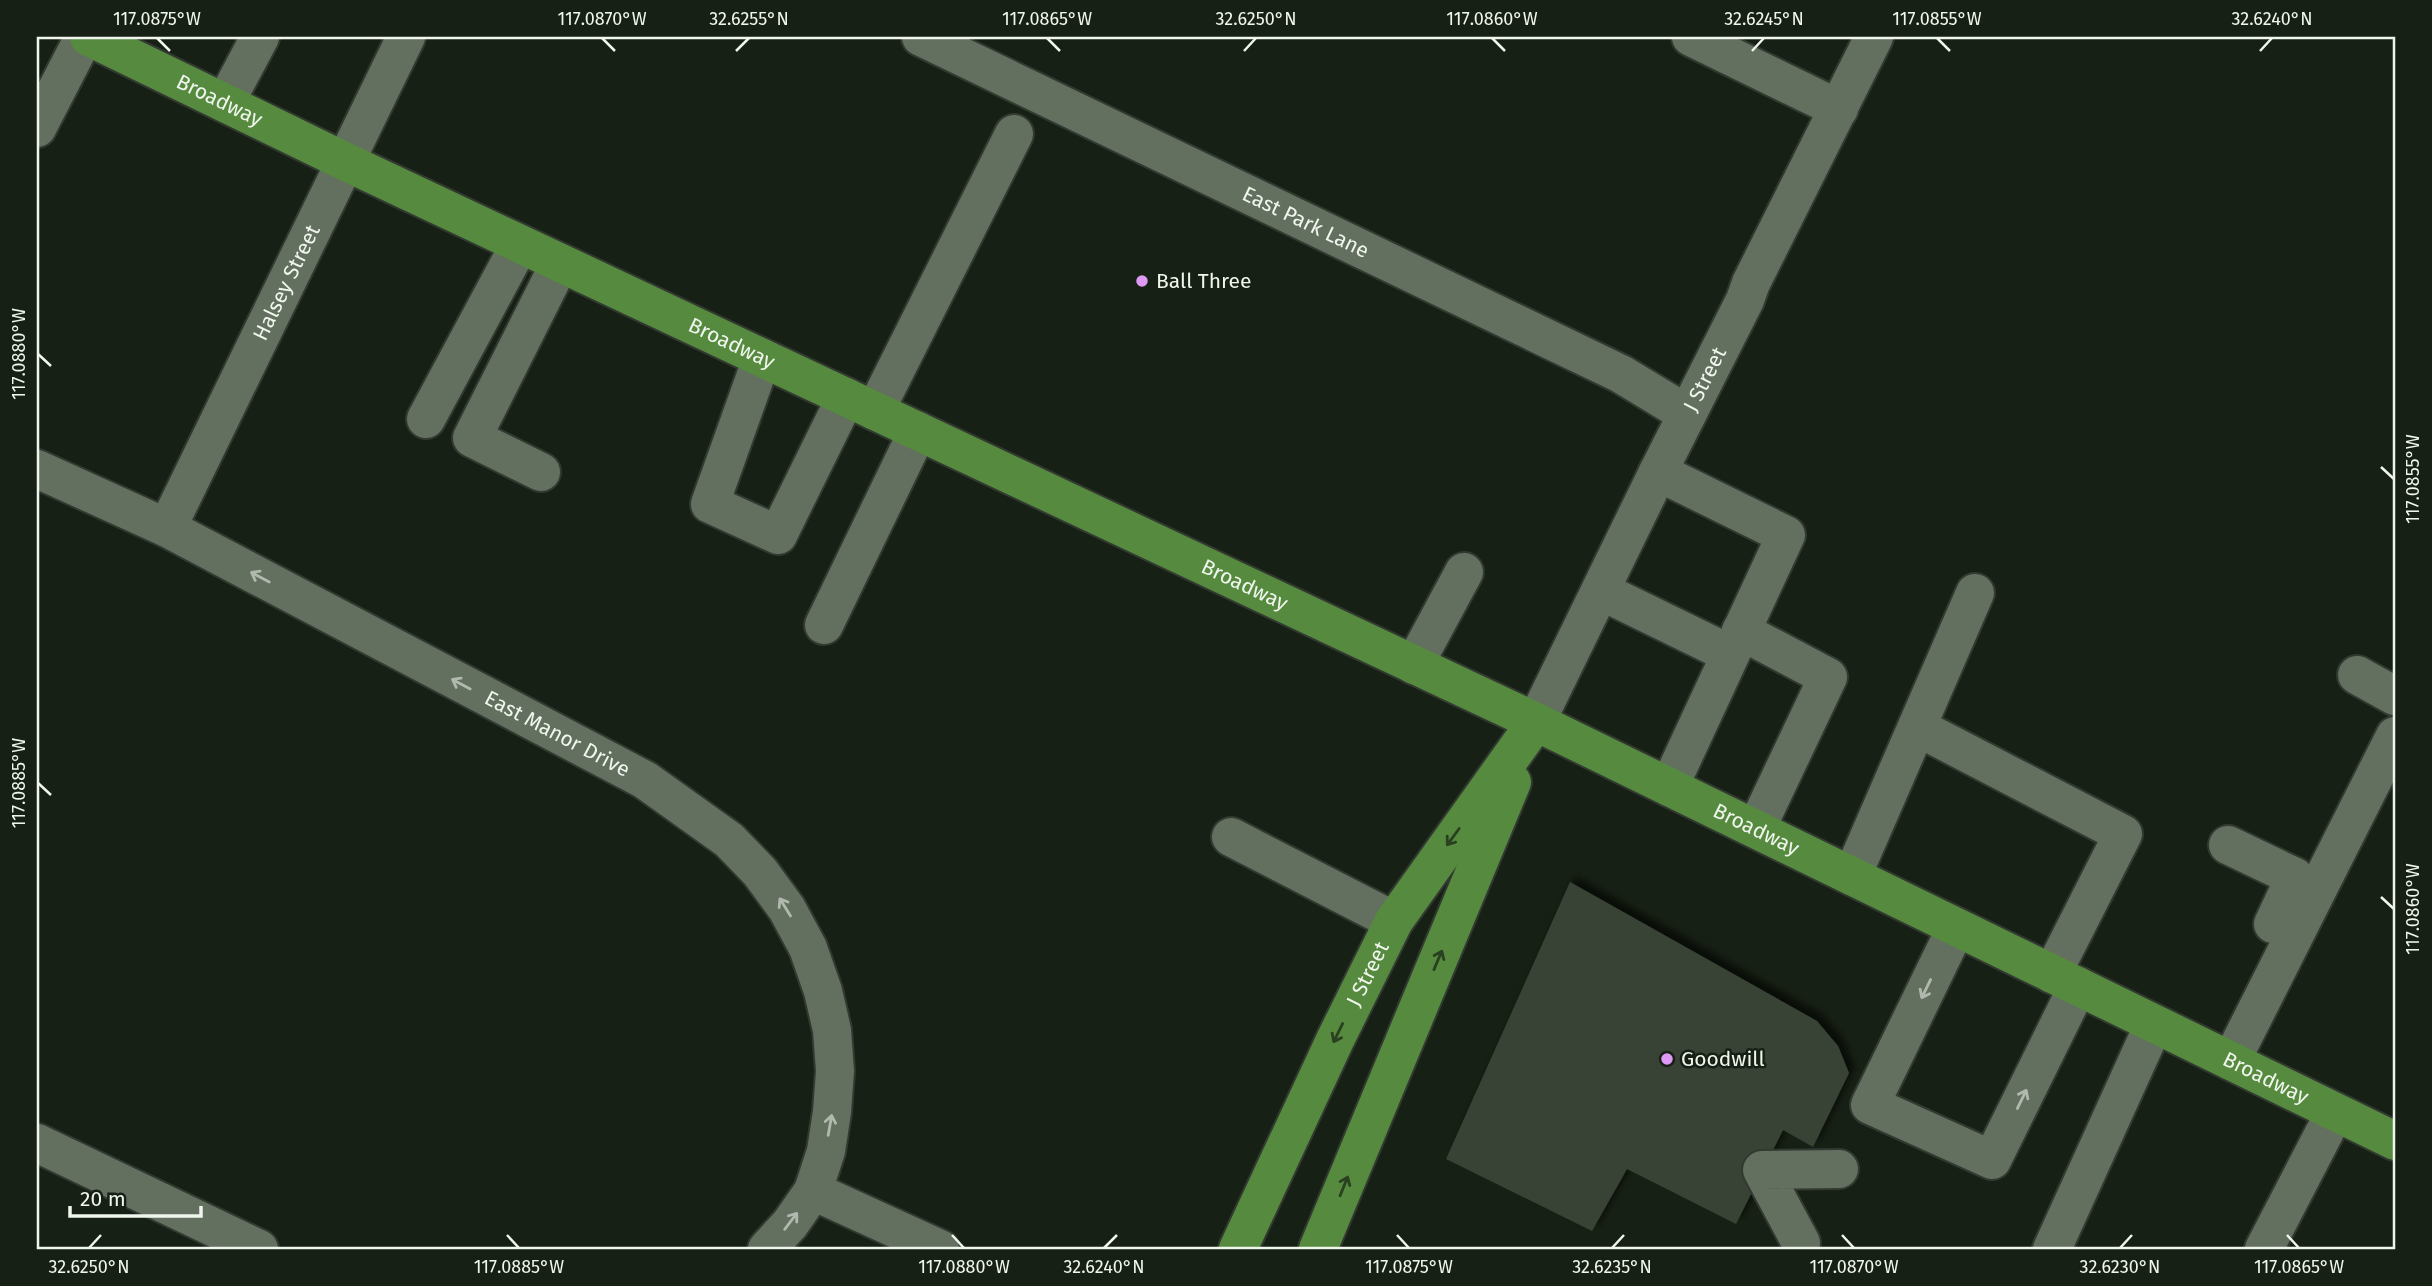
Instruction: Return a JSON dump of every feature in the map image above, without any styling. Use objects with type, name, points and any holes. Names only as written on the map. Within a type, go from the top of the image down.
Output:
[{"type":"main road","name":"Broadway","points":[[86,37],[1536,722],[2395,1142]]},
{"type":"main road","name":"J Street","points":[[1238,1249],[1394,920],[1536,722]]},
{"type":"main road","name":"J Street","points":[[1318,1249],[1536,722]]},
{"type":"street","points":[[37,128],[86,37]]},
{"type":"street","points":[[225,103],[260,37]]},
{"type":"street","name":"Halsey Street","points":[[167,528],[405,37]]},
{"type":"street","name":"East Park Lane","points":[[921,37],[1621,374],[1687,414]]},
{"type":"street","points":[[1691,37],[1839,109]]},
{"type":"street","name":"J Street","points":[[1536,722],[1874,37]]},
{"type":"street","points":[[762,358],[710,504],[778,535],[860,404],[1014,134]]},
{"type":"street","points":[[426,419],[520,244]]},
{"type":"street","points":[[541,472],[472,438],[560,263]]},
{"type":"street","points":[[824,625],[918,431]]},
{"type":"street","name":"East Manor Drive","points":[[37,470],[167,528],[645,780],[729,840],[760,872],[787,909],[808,948],[823,991],[832,1030],[835,1071],[832,1112],[825,1151],[813,1191],[790,1224],[767,1249]]},
{"type":"street","points":[[1658,472],[1787,535],[1669,787]]},
{"type":"street","points":[[1414,665],[1464,572]]},
{"type":"street","points":[[1601,591],[1828,677],[1756,830]]},
{"type":"street","points":[[1852,876],[1975,593]]},
{"type":"street","points":[[2357,676],[2395,696]]},
{"type":"street","points":[[1917,727],[2123,834],[1992,1160],[1870,1105],[1956,928]]},
{"type":"street","points":[[2221,1057],[2395,736]]},
{"type":"street","points":[[1231,837],[1394,920]]},
{"type":"street","points":[[2221,1057],[2295,877],[2228,845]]},
{"type":"street","points":[[2052,1249],[2154,1024]]},
{"type":"street","points":[[2264,1249],[2335,1112]]},
{"type":"street","points":[[37,1143],[259,1249]]},
{"type":"street","points":[[1801,1243],[1762,1170],[1839,1169]]},
{"type":"street","points":[[813,1191],[940,1249]]},
{"type":"building","name":"Goodwill","points":[[1570,882],[1817,1021],[1838,1046],[1849,1073],[1813,1147],[1783,1130],[1736,1224],[1627,1169],[1592,1231],[1446,1159]]},
{"type":"place","name":"Ball Three","points":[[1142,281]]},
{"type":"place","name":"Goodwill","points":[[1667,1059]]}]
